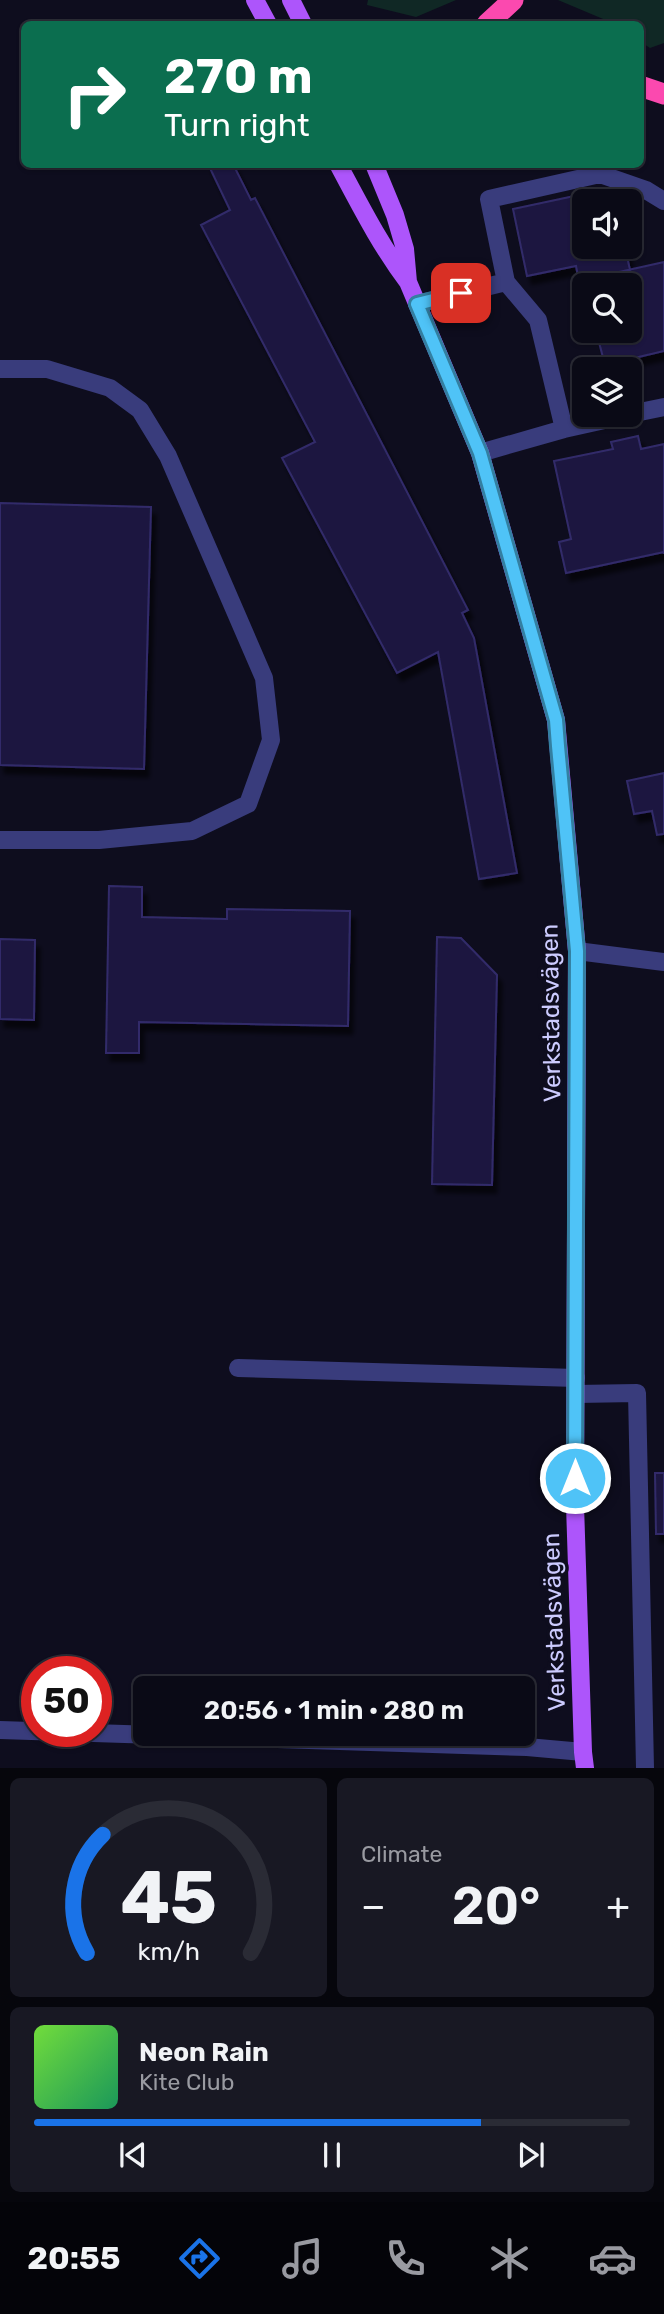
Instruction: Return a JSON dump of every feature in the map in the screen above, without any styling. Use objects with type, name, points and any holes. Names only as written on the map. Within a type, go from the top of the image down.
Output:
[{"type":"highway","points":[[490,21],[513,0]]},
{"type":"highway","points":[[644,87],[664,94]]},
{"type":"main road","points":[[255,0],[266,21]]},
{"type":"main road","points":[[291,0],[302,21]]},
{"type":"main road","name":"Verkstadsvägen","points":[[340,168],[370,225],[408,282],[480,453],[556,720],[577,951],[575,1506],[584,1760]]},
{"type":"main road","name":"Verkstadsvägen","points":[[376,168],[395,215],[405,249],[408,282]]},
{"type":"street","points":[[564,429],[538,320],[506,282],[489,200],[600,174],[646,190],[664,201]]},
{"type":"street","points":[[417,304],[506,282]]},
{"type":"street","points":[[0,369],[47,369],[110,388],[139,411],[168,456],[264,678],[271,740],[248,804],[192,831],[99,840],[0,840]]},
{"type":"street","points":[[642,411],[664,407]]},
{"type":"street","points":[[480,453],[573,427]]},
{"type":"street","points":[[577,951],[664,962]]},
{"type":"street","points":[[238,1368],[576,1386],[637,1393],[645,1768]]},
{"type":"street","points":[[0,1730],[527,1747],[584,1760]]},
{"type":"green space","points":[[368,0],[456,0],[416,17],[367,5]]},
{"type":"green space","points":[[558,0],[664,0],[664,43],[650,48],[644,44],[644,21],[608,21]]},
{"type":"building","points":[[210,168],[235,168],[251,200],[255,198],[468,610],[462,613],[474,638],[517,873],[479,879],[438,652],[397,673],[282,458],[315,442],[201,225],[230,210]]},
{"type":"building","points":[[572,196],[572,259],[628,259],[630,270],[616,273],[577,273],[576,266],[527,276],[513,209]]},
{"type":"building","points":[[664,262],[664,351],[639,357],[603,357],[599,343],[642,343],[642,273],[614,273]]},
{"type":"building","points":[[638,436],[641,449],[664,444],[664,552],[566,573],[559,542],[571,539],[554,461],[613,449],[611,442]]},
{"type":"building","points":[[0,503],[151,507],[144,769],[0,765]]},
{"type":"building","points":[[664,773],[664,834],[657,835],[652,811],[634,814],[627,781]]},
{"type":"building","points":[[109,886],[142,887],[142,917],[227,919],[227,909],[350,911],[348,1026],[139,1022],[139,1053],[106,1053]]},
{"type":"building","points":[[437,937],[461,938],[497,975],[492,1185],[432,1184]]},
{"type":"building","points":[[0,939],[35,940],[34,1020],[0,1019]]},
{"type":"building","points":[[655,1473],[664,1473],[664,1534],[656,1534]]},
{"type":"route","points":[[461,293],[417,304],[480,453],[556,720],[577,951],[575,1478]]}]
